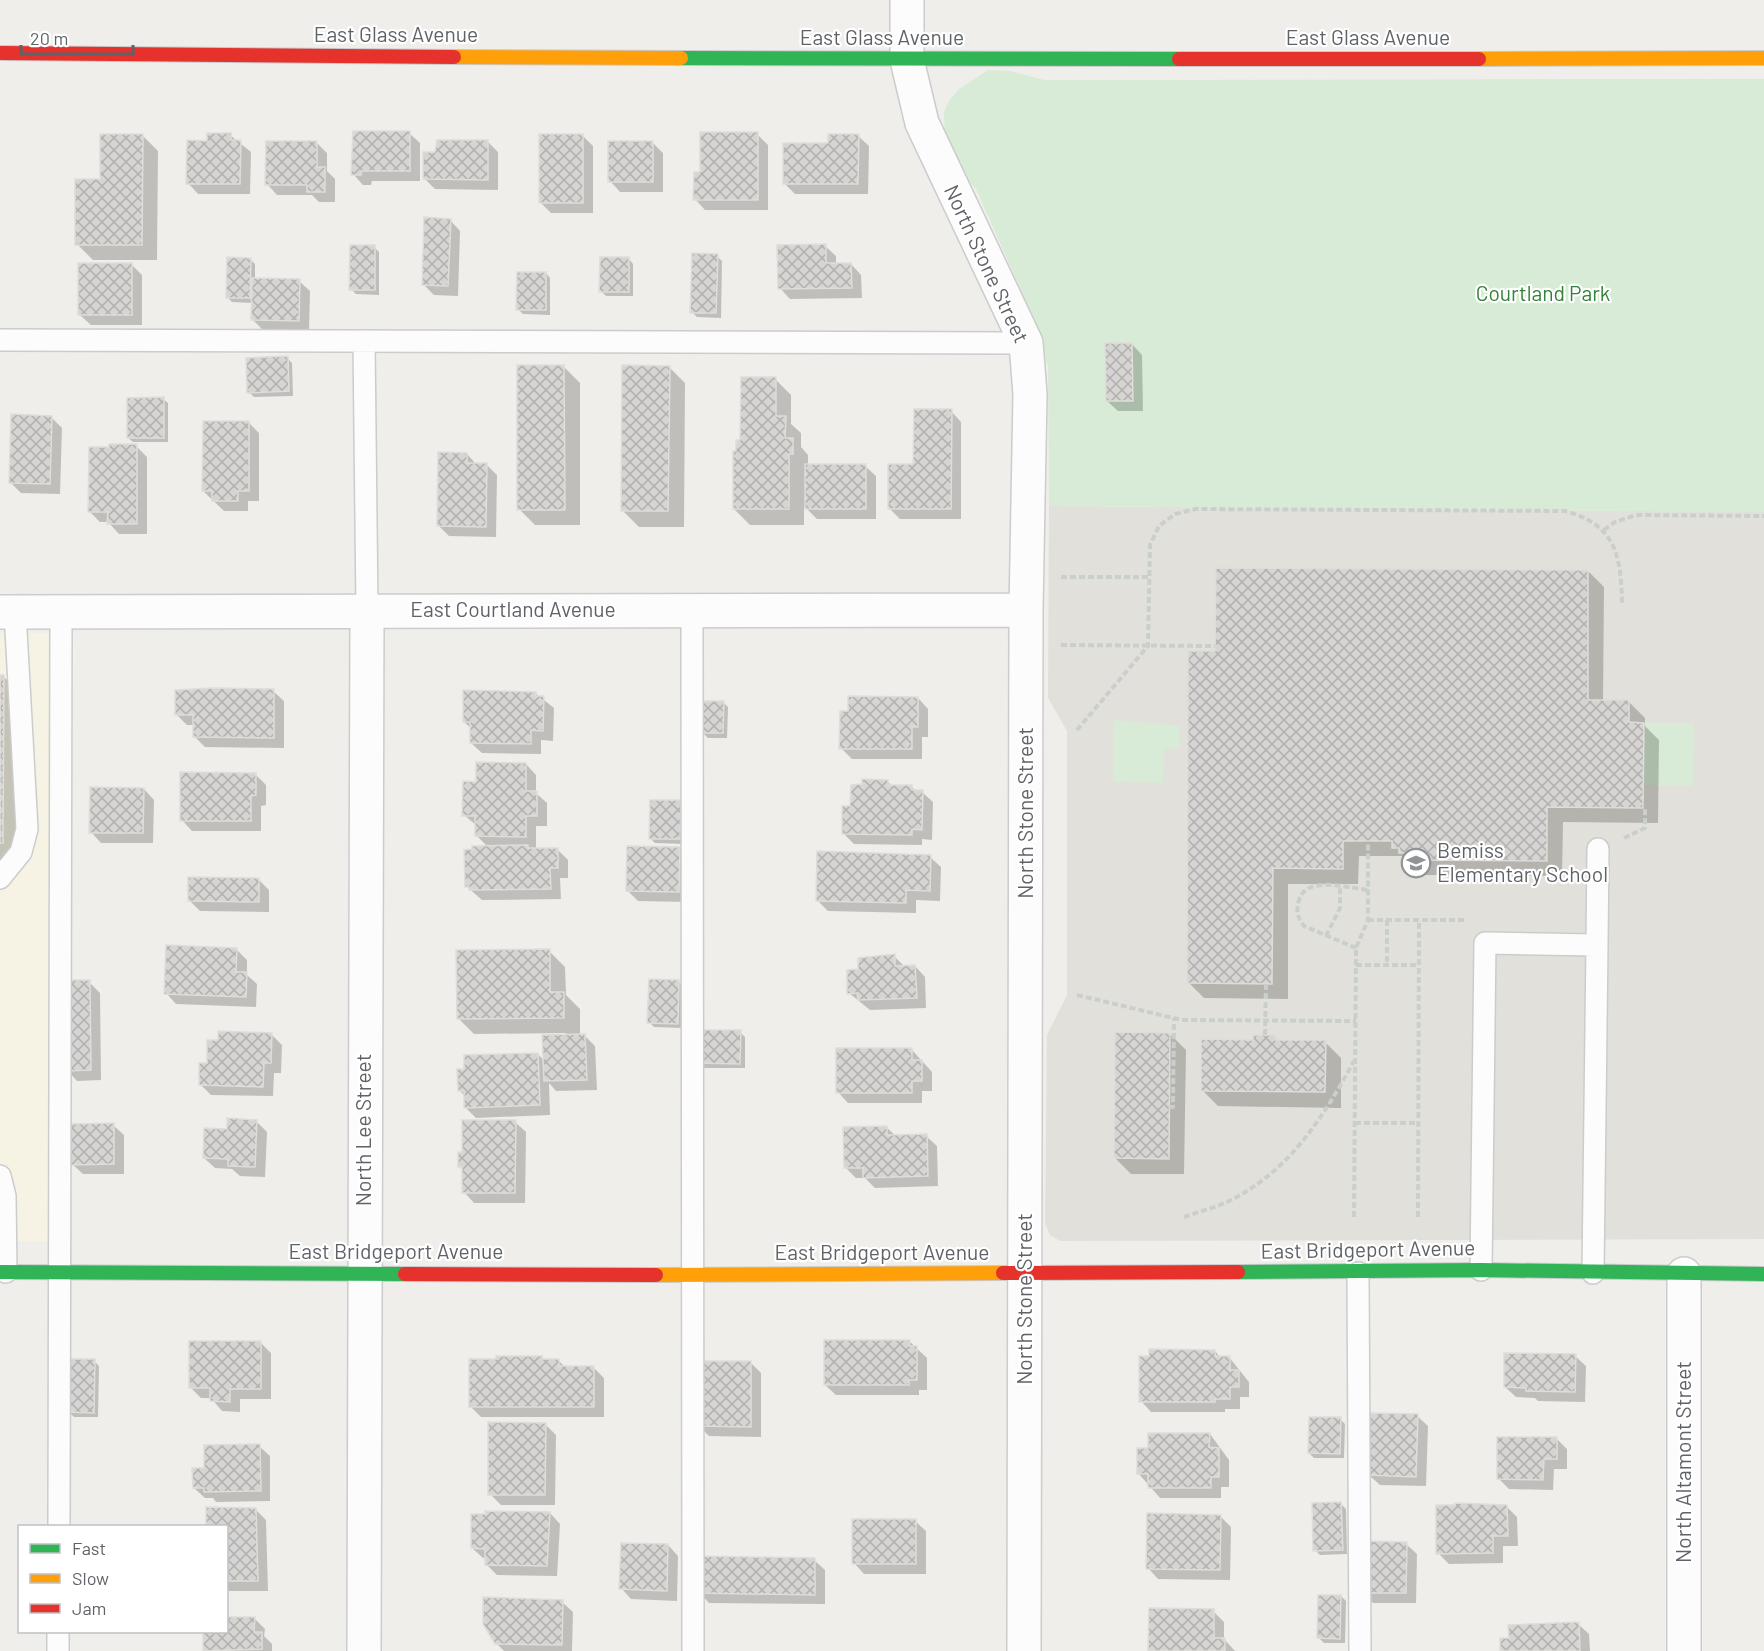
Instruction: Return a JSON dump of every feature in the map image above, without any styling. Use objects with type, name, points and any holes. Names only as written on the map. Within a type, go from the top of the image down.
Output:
[{"type":"street","name":"North Stone Street","points":[[907,0],[907,60],[922,123],[1026,343],[1030,394],[1026,610],[1024,1651]]},
{"type":"street","name":"East Glass Avenue","points":[[0,53],[907,60],[1764,58]]},
{"type":"street","name":"North Lee Street","points":[[364,1651],[363,1273],[367,610]]},
{"type":"street","name":"East Courtland Avenue","points":[[8,612],[1026,610]]},
{"type":"street","name":"East Bridgeport Avenue","points":[[3,1272],[693,1275],[1481,1270],[1764,1274]]},
{"type":"street","name":"North Altamont Street","points":[[1684,1274],[1684,1651]]},
{"type":"lane","points":[[0,340],[1026,343]]},
{"type":"lane","points":[[364,342],[367,610]]},
{"type":"lane","points":[[692,610],[693,1651]]},
{"type":"lane","points":[[0,878],[21,852],[27,830],[8,612]]},
{"type":"lane","points":[[59,1525],[61,612]]},
{"type":"lane","points":[[1593,1273],[1598,849]]},
{"type":"lane","points":[[1481,1270],[1485,943],[1598,945]]},
{"type":"lane","points":[[0,1176],[5,1196],[3,1272]]},
{"type":"lane","points":[[1358,1272],[1360,1651]]},
{"type":"lane","points":[[58,1633],[58,1651]]},
{"type":"path","points":[[1077,730],[1148,646],[1150,545],[1159,526],[1175,514],[1196,509],[1564,511],[1585,516],[1604,530],[1616,549],[1622,570],[1622,604]]},
{"type":"path","points":[[1604,530],[1615,522],[1636,515],[1764,516]]},
{"type":"path","points":[[1058,577],[1149,577]]},
{"type":"path","points":[[1057,645],[1215,646]]},
{"type":"path","points":[[1598,849],[1646,828],[1646,808]]},
{"type":"path","points":[[1354,1217],[1356,948],[1368,920],[1368,841]]},
{"type":"path","points":[[1356,948],[1304,926],[1297,910],[1301,895],[1308,888],[1319,885],[1368,890]]},
{"type":"path","points":[[1326,936],[1340,908],[1340,888]]},
{"type":"path","points":[[1387,920],[1387,965]]},
{"type":"path","points":[[1418,1217],[1419,920]]},
{"type":"path","points":[[1356,965],[1418,965]]},
{"type":"path","points":[[1265,1035],[1266,984]]},
{"type":"path","points":[[1077,995],[1174,1018],[1356,1021]]},
{"type":"path","points":[[1169,1107],[1173,1107],[1174,1018]]},
{"type":"path","points":[[1184,1217],[1227,1202],[1253,1187],[1281,1166],[1307,1138],[1356,1059]]},
{"type":"path","points":[[1355,1123],[1418,1123]]},
{"type":"shaded area","name":"Bemiss Elementary School","points":[[1049,506],[1764,512],[1764,1239],[1060,1241],[1050,1235],[1045,1224],[1047,1035],[1067,995],[1067,731],[1048,698]]},
{"type":"shaded area","points":[[0,633],[74,633],[68,1241],[0,1241]]},
{"type":"green space","name":"Courtland Park","points":[[988,70],[1010,71],[1044,80],[1764,79],[1764,512],[1049,506],[1048,367],[1037,326],[976,189],[955,167],[945,141],[944,112],[949,101],[958,90]]},
{"type":"green space","points":[[1113,720],[1179,726],[1179,748],[1164,749],[1163,783],[1113,781]]},
{"type":"green space","points":[[1644,723],[1694,723],[1693,786],[1643,785]]},
{"type":"building","points":[[353,131],[410,131],[410,171],[362,171],[361,175],[351,175]]},
{"type":"building","points":[[700,132],[758,132],[758,200],[693,200],[694,172],[700,172]]},
{"type":"building","points":[[207,133],[231,133],[231,140],[241,140],[240,184],[186,184],[187,140],[207,141]]},
{"type":"building","points":[[100,134],[143,134],[142,245],[75,245],[75,179],[100,179]]},
{"type":"building","points":[[539,134],[583,134],[583,203],[539,203]]},
{"type":"building","points":[[828,134],[859,134],[858,184],[783,184],[783,143],[828,143]]},
{"type":"building","points":[[437,140],[488,140],[488,180],[423,179],[423,152],[435,152]]},
{"type":"building","points":[[266,141],[317,141],[317,167],[325,167],[325,192],[307,192],[307,185],[265,185]]},
{"type":"building","points":[[608,141],[653,141],[653,182],[608,182]]},
{"type":"building","points":[[424,217],[451,219],[448,286],[422,285]]},
{"type":"building","points":[[826,244],[826,263],[851,263],[852,288],[778,289],[777,245]]},
{"type":"building","points":[[350,245],[375,245],[375,290],[349,290]]},
{"type":"building","points":[[692,253],[718,254],[716,313],[690,313]]},
{"type":"building","points":[[227,257],[251,258],[250,298],[226,298]]},
{"type":"building","points":[[600,257],[629,257],[629,292],[599,292]]},
{"type":"building","points":[[78,263],[132,263],[132,315],[78,315]]},
{"type":"building","points":[[517,272],[546,272],[546,310],[516,310]]},
{"type":"building","points":[[252,278],[300,279],[299,321],[251,320]]},
{"type":"building","points":[[1105,343],[1132,343],[1133,401],[1106,401]]},
{"type":"building","points":[[288,356],[289,391],[247,393],[246,358]]},
{"type":"building","points":[[517,365],[564,365],[565,510],[517,510]]},
{"type":"building","points":[[622,365],[670,366],[668,511],[621,511]]},
{"type":"building","points":[[741,377],[776,377],[776,416],[786,416],[785,438],[793,438],[793,454],[789,454],[789,509],[733,509],[733,451],[736,451],[736,440],[740,440]]},
{"type":"building","points":[[164,397],[164,438],[127,438],[127,398]]},
{"type":"building","points":[[914,409],[952,409],[951,509],[888,509],[888,464],[913,464]]},
{"type":"building","points":[[11,414],[52,416],[50,484],[9,483]]},
{"type":"building","points":[[203,421],[249,421],[249,491],[238,491],[238,501],[212,501],[212,491],[202,491]]},
{"type":"building","points":[[109,444],[137,444],[137,524],[107,524],[108,512],[88,512],[89,447],[109,447]]},
{"type":"building","points":[[438,452],[467,453],[467,463],[487,463],[486,527],[437,526]]},
{"type":"building","points":[[805,464],[866,464],[866,509],[805,509]]},
{"type":"building","points":[[1216,568],[1588,570],[1588,700],[1629,700],[1629,722],[1644,723],[1643,808],[1547,807],[1547,861],[1406,860],[1407,853],[1399,853],[1399,848],[1392,848],[1392,841],[1343,841],[1343,869],[1273,868],[1272,984],[1187,983],[1188,651],[1215,651]]},
{"type":"building","points":[[0,675],[4,675],[3,843],[0,843]]},
{"type":"building","points":[[274,689],[274,738],[193,737],[193,715],[175,715],[175,690]]},
{"type":"building","points":[[463,690],[536,692],[535,696],[544,696],[543,731],[531,730],[531,744],[470,743],[470,722],[463,722]]},
{"type":"building","points":[[848,696],[918,697],[918,727],[912,727],[912,749],[839,749],[840,711],[848,711]]},
{"type":"building","points":[[702,701],[724,701],[723,733],[702,733]]},
{"type":"building","points":[[476,762],[526,763],[526,791],[537,791],[537,816],[526,816],[526,837],[475,836],[475,816],[462,816],[463,781],[476,782]]},
{"type":"building","points":[[180,772],[256,773],[256,795],[251,796],[251,821],[180,821]]},
{"type":"building","points":[[862,779],[888,780],[888,785],[912,785],[912,790],[923,790],[922,830],[912,829],[912,835],[842,834],[842,806],[850,806],[851,785],[862,784]]},
{"type":"building","points":[[90,787],[144,788],[143,833],[89,833]]},
{"type":"building","points":[[650,800],[681,800],[680,839],[649,839]]},
{"type":"building","points":[[528,845],[528,848],[558,848],[558,868],[550,868],[551,889],[469,890],[469,887],[465,887],[464,850],[472,849],[472,846]]},
{"type":"building","points":[[627,846],[680,847],[679,892],[626,891]]},
{"type":"building","points":[[817,851],[931,855],[930,891],[906,890],[906,903],[816,901]]},
{"type":"building","points":[[188,877],[259,878],[259,902],[188,901]]},
{"type":"building","points":[[166,945],[237,948],[236,972],[247,972],[246,997],[164,994]]},
{"type":"building","points":[[550,949],[550,992],[564,992],[564,1018],[457,1019],[456,950]]},
{"type":"building","points":[[895,954],[895,966],[915,965],[917,998],[858,1000],[857,993],[847,994],[847,970],[858,969],[858,958]]},
{"type":"building","points":[[649,979],[679,980],[678,1024],[647,1023]]},
{"type":"building","points":[[65,980],[90,980],[91,1070],[65,1071]]},
{"type":"building","points":[[698,1030],[741,1030],[740,1064],[697,1063]]},
{"type":"building","points":[[218,1031],[272,1033],[271,1063],[264,1063],[263,1087],[199,1085],[199,1063],[207,1063],[207,1040],[218,1040]]},
{"type":"building","points":[[1115,1032],[1170,1033],[1169,1159],[1114,1158]]},
{"type":"building","points":[[585,1034],[587,1080],[544,1081],[542,1035]]},
{"type":"building","points":[[1253,1035],[1275,1035],[1275,1040],[1326,1040],[1325,1092],[1201,1091],[1201,1039],[1253,1040]]},
{"type":"building","points":[[836,1048],[912,1048],[912,1060],[922,1060],[922,1081],[912,1081],[912,1093],[836,1093]]},
{"type":"building","points":[[538,1053],[540,1105],[464,1108],[464,1091],[458,1091],[457,1069],[464,1069],[464,1055]]},
{"type":"building","points":[[227,1118],[257,1120],[255,1167],[228,1166],[228,1159],[203,1158],[204,1128],[227,1129]]},
{"type":"building","points":[[462,1120],[516,1120],[515,1193],[462,1193],[462,1167],[458,1167],[458,1152],[462,1152]]},
{"type":"building","points":[[114,1123],[114,1164],[70,1165],[70,1124]]},
{"type":"building","points":[[887,1126],[887,1135],[927,1134],[928,1176],[863,1178],[863,1168],[844,1168],[843,1127]]},
{"type":"building","points":[[824,1340],[910,1340],[909,1346],[917,1346],[917,1380],[909,1380],[909,1385],[824,1385]]},
{"type":"building","points":[[189,1341],[261,1341],[261,1389],[230,1389],[230,1402],[210,1401],[210,1388],[189,1388]]},
{"type":"building","points":[[1149,1349],[1215,1350],[1215,1356],[1230,1356],[1230,1370],[1239,1370],[1239,1387],[1230,1387],[1230,1399],[1215,1399],[1215,1402],[1139,1402],[1139,1356],[1149,1356]]},
{"type":"building","points":[[1504,1353],[1576,1354],[1575,1392],[1526,1391],[1526,1388],[1504,1387]]},
{"type":"building","points":[[496,1356],[542,1356],[542,1359],[559,1359],[559,1366],[594,1366],[594,1407],[469,1407],[469,1359],[496,1359]]},
{"type":"building","points":[[68,1359],[95,1359],[94,1413],[67,1412]]},
{"type":"building","points":[[698,1361],[751,1361],[751,1427],[697,1426]]},
{"type":"building","points":[[1369,1413],[1418,1414],[1416,1477],[1368,1475]]},
{"type":"building","points":[[1309,1417],[1341,1417],[1340,1454],[1308,1453]]},
{"type":"building","points":[[488,1422],[546,1423],[545,1495],[488,1495]]},
{"type":"building","points":[[1148,1433],[1210,1433],[1209,1447],[1219,1448],[1219,1477],[1211,1477],[1211,1488],[1148,1488],[1148,1474],[1137,1474],[1137,1448],[1148,1448]]},
{"type":"building","points":[[1497,1437],[1557,1437],[1557,1459],[1544,1459],[1543,1480],[1497,1479]]},
{"type":"building","points":[[260,1444],[261,1491],[204,1492],[204,1488],[193,1488],[192,1468],[204,1468],[204,1445]]},
{"type":"building","points":[[1341,1502],[1343,1550],[1313,1551],[1312,1503]]},
{"type":"building","points":[[1455,1503],[1507,1505],[1508,1536],[1493,1536],[1493,1553],[1436,1554],[1436,1505],[1455,1505]]},
{"type":"building","points":[[206,1507],[256,1508],[258,1581],[228,1581],[228,1525],[206,1525]]},
{"type":"building","points":[[485,1511],[550,1512],[547,1566],[485,1565],[485,1549],[471,1548],[471,1514],[486,1514]]},
{"type":"building","points":[[1147,1513],[1221,1515],[1220,1570],[1146,1569]]},
{"type":"building","points":[[852,1519],[916,1519],[916,1564],[852,1564]]},
{"type":"building","points":[[1361,1541],[1407,1542],[1406,1593],[1361,1593]]},
{"type":"building","points":[[621,1543],[668,1544],[667,1591],[619,1589]]},
{"type":"building","points":[[697,1556],[815,1558],[815,1595],[697,1593]]},
{"type":"building","points":[[1318,1595],[1341,1595],[1340,1639],[1317,1638]]},
{"type":"building","points":[[483,1597],[563,1600],[562,1645],[495,1644],[483,1624]]},
{"type":"building","points":[[1149,1608],[1214,1609],[1214,1638],[1225,1638],[1225,1651],[1148,1651]]},
{"type":"building","points":[[228,1617],[255,1617],[254,1632],[262,1632],[262,1649],[203,1651],[203,1633],[228,1633]]},
{"type":"building","points":[[1579,1622],[1580,1651],[1500,1651],[1500,1638],[1509,1638],[1508,1625]]},
{"type":"traffic: fast","points":[[681,58],[1179,59]]},
{"type":"traffic: fast","points":[[1238,1272],[1481,1270],[1764,1274]]},
{"type":"traffic: fast","points":[[0,1272],[405,1274]]},
{"type":"traffic: slow","points":[[454,57],[681,58]]},
{"type":"traffic: slow","points":[[1479,59],[1764,58]]},
{"type":"traffic: slow","points":[[656,1275],[1003,1273]]},
{"type":"traffic: jam","points":[[0,53],[454,57]]},
{"type":"traffic: jam","points":[[1179,59],[1479,59]]},
{"type":"traffic: jam","points":[[1003,1273],[1238,1272]]},
{"type":"traffic: jam","points":[[405,1274],[656,1275]]},
{"type":"place","name":"Bemiss Elementary School","points":[[1416,863]]}]
